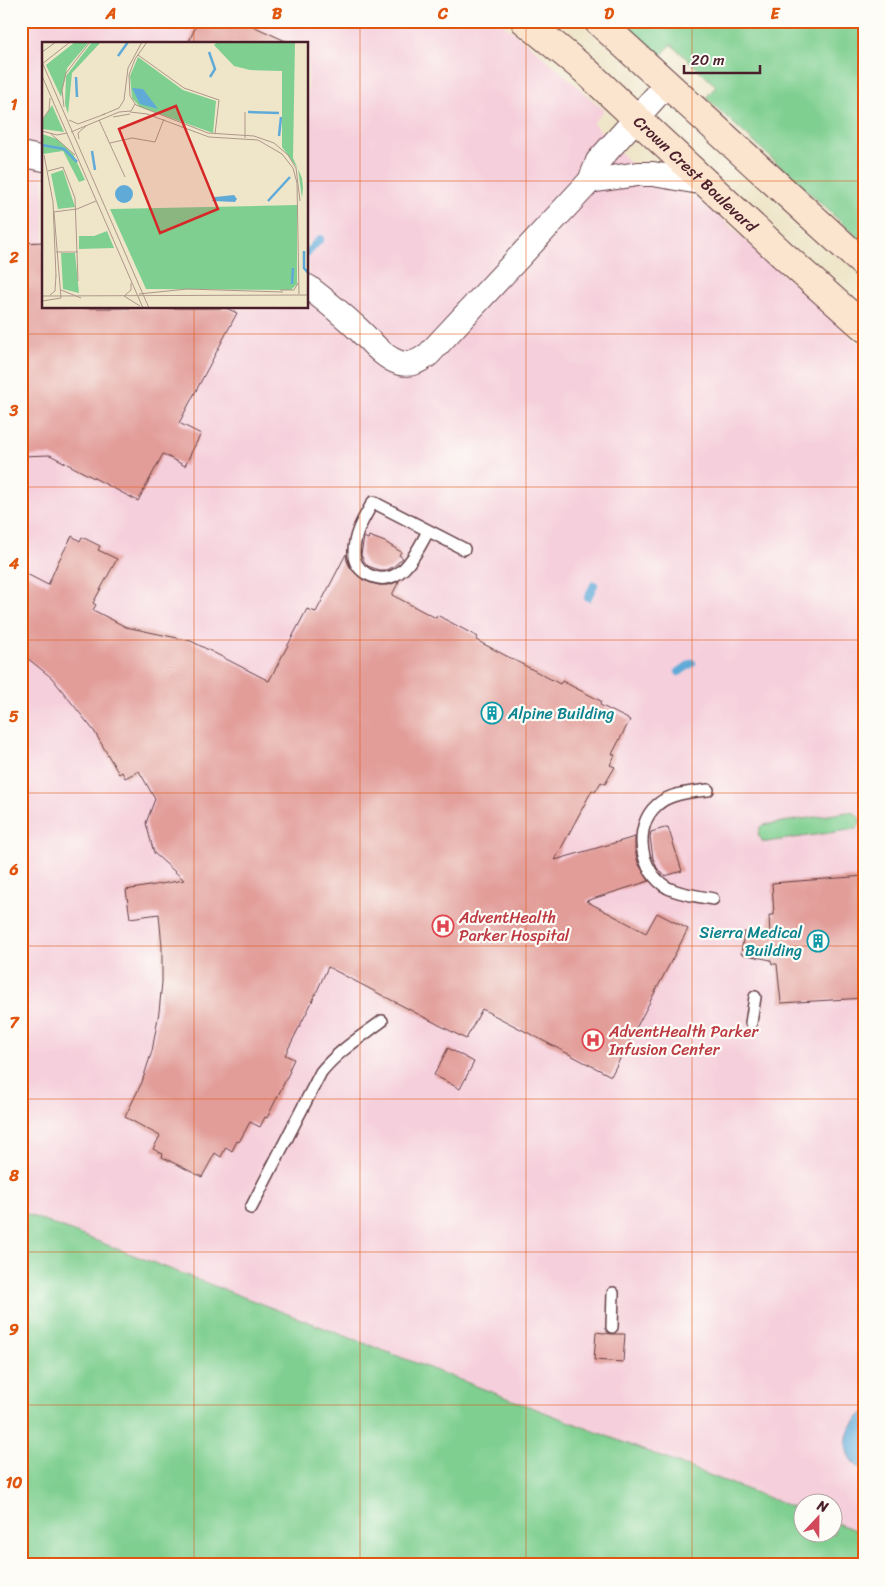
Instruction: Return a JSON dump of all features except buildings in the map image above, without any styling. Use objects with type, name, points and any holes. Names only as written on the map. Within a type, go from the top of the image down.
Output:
[{"type":"main road","name":"Crown Crest Boulevard","points":[[525,21],[586,72],[865,328]]},
{"type":"main road","points":[[598,21],[865,265]]},
{"type":"street","points":[[309,288],[388,356],[401,363],[415,363],[428,355],[590,181],[598,161],[667,84]]},
{"type":"street","points":[[21,154],[42,159]]},
{"type":"street","points":[[590,181],[638,174],[653,174],[706,183]]},
{"type":"lane","points":[[428,531],[414,558],[398,573],[388,578],[366,574],[357,565],[353,554],[357,532],[373,502],[464,549]]},
{"type":"lane","points":[[708,790],[672,797],[656,805],[645,822],[642,831],[642,845],[649,870],[661,883],[680,892],[714,898]]},
{"type":"lane","points":[[751,1024],[755,997]]},
{"type":"lane","points":[[251,1208],[321,1072],[342,1050],[382,1021]]},
{"type":"lane","points":[[612,1327],[613,1293]]},
{"type":"shaded area","name":"AdventHealth Parker Hospital","points":[[21,21],[499,21],[536,50],[604,110],[593,123],[650,185],[678,189],[695,197],[719,216],[865,349],[865,1565],[21,1565]]},
{"type":"green space","points":[[621,21],[865,21],[865,244],[706,98],[716,86],[671,44],[660,57]]},
{"type":"green space","points":[[848,812],[855,814],[860,819],[860,824],[856,829],[767,842],[763,842],[758,834],[760,827],[763,825]]},
{"type":"green space","points":[[21,1212],[794,1508],[794,1544],[844,1544],[844,1526],[865,1534],[865,1565],[21,1565]]},
{"type":"water","points":[[865,1412],[865,1471],[850,1458],[846,1442],[852,1426]]},
{"type":"waterway","points":[[309,251],[320,239]]},
{"type":"waterway","points":[[588,597],[594,585]]},
{"type":"waterway","points":[[679,672],[692,663]]},
{"type":"place","name":"Alpine Building","points":[[492,713]]},
{"type":"place","name":"AdventHealth Parker Hospital","points":[[443,926]]},
{"type":"place","name":"Sierra Medical Building","points":[[818,941]]},
{"type":"place","name":"AdventHealth Parker Infusion Center","points":[[593,1040]]}]
